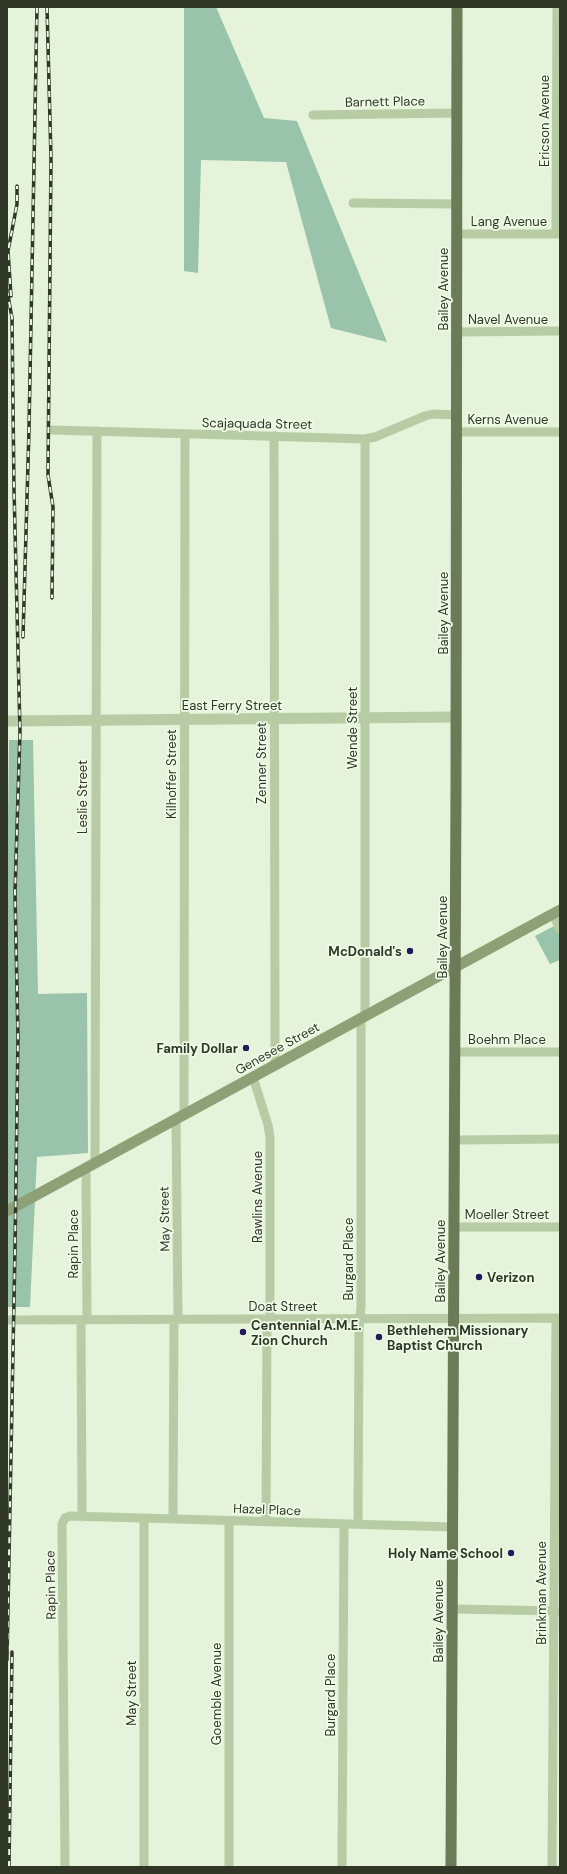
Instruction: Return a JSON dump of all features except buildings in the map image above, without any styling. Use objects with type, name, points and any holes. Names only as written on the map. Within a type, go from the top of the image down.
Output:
[{"type":"main road","name":"Bailey Avenue","points":[[451,1867],[458,7]]},
{"type":"main road","name":"Genesee Street","points":[[7,1211],[557,912]]},
{"type":"street","name":"Ericson Avenue","points":[[557,7],[558,234]]},
{"type":"street","name":"Barnett Place","points":[[313,115],[457,113]]},
{"type":"street","points":[[353,203],[457,204]]},
{"type":"street","name":"Lang Avenue","points":[[457,234],[558,234]]},
{"type":"street","name":"Navel Avenue","points":[[457,332],[560,331]]},
{"type":"street","name":"Scajaquada Street","points":[[52,430],[365,439],[375,437],[425,416],[433,414],[457,414]]},
{"type":"street","name":"Leslie Street","points":[[90,1166],[97,431]]},
{"type":"street","name":"Kerns Avenue","points":[[457,432],[560,432]]},
{"type":"street","name":"Kilhoffer Street","points":[[180,1117],[185,434]]},
{"type":"street","name":"Zenner Street","points":[[274,436],[275,1065]]},
{"type":"street","name":"Wende Street","points":[[363,1017],[365,439]]},
{"type":"street","name":"East Ferry Street","points":[[7,721],[456,717]]},
{"type":"street","points":[[557,912],[560,930]]},
{"type":"street","name":"Burgard Place","points":[[358,1524],[363,1017]]},
{"type":"street","name":"Boehm Place","points":[[455,1052],[560,1052]]},
{"type":"street","name":"Rawlins Avenue","points":[[253,1077],[268,1125],[270,1137],[268,1319]]},
{"type":"street","name":"May Street","points":[[173,1519],[180,1117]]},
{"type":"street","points":[[454,1140],[560,1139]]},
{"type":"street","name":"Rapin Place","points":[[64,1867],[62,1524],[67,1516],[82,1517],[84,1320],[90,1166]]},
{"type":"street","name":"Moeller Street","points":[[454,1227],[560,1227]]},
{"type":"street","name":"Doat Street","points":[[7,1320],[558,1318]]},
{"type":"street","name":"Brinkman Avenue","points":[[552,1867],[557,1611],[558,1318]]},
{"type":"street","points":[[266,1522],[268,1319]]},
{"type":"street","name":"Hazel Place","points":[[82,1517],[452,1527]]},
{"type":"street","name":"May Street","points":[[144,1518],[144,1867]]},
{"type":"street","name":"Goemble Avenue","points":[[229,1521],[229,1867]]},
{"type":"street","name":"Burgard Place","points":[[342,1867],[344,1524]]},
{"type":"street","points":[[452,1610],[557,1611]]},
{"type":"green space","points":[[184,7],[216,7],[264,118],[297,121],[387,342],[331,328],[286,162],[201,160],[198,273],[184,271]]},
{"type":"green space","points":[[9,740],[33,740],[38,994],[87,993],[88,1153],[37,1157],[30,1307],[7,1307],[7,897]]},
{"type":"green space","points":[[560,923],[560,960],[550,964],[535,936]]},
{"type":"railway","points":[[23,637],[29,429],[37,7]]},
{"type":"railway","points":[[47,7],[51,159],[48,475],[53,507],[52,598]]},
{"type":"railway","points":[[11,296],[8,251],[17,204],[17,186]]},
{"type":"railway","points":[[7,290],[12,318],[14,489],[20,731],[15,893],[18,1037],[7,1660]]},
{"type":"railway","points":[[9,1867],[12,1652]]},
{"type":"place","name":"McDonald's","points":[[410,951]]},
{"type":"place","name":"Family Dollar","points":[[246,1048]]},
{"type":"place","name":"Verizon","points":[[479,1277]]},
{"type":"place","name":"Centennial A.M.E. Zion Church","points":[[243,1332]]},
{"type":"place","name":"Bethlehem Missionary Baptist Church","points":[[379,1337]]},
{"type":"place","name":"Holy Name School","points":[[511,1553]]}]
